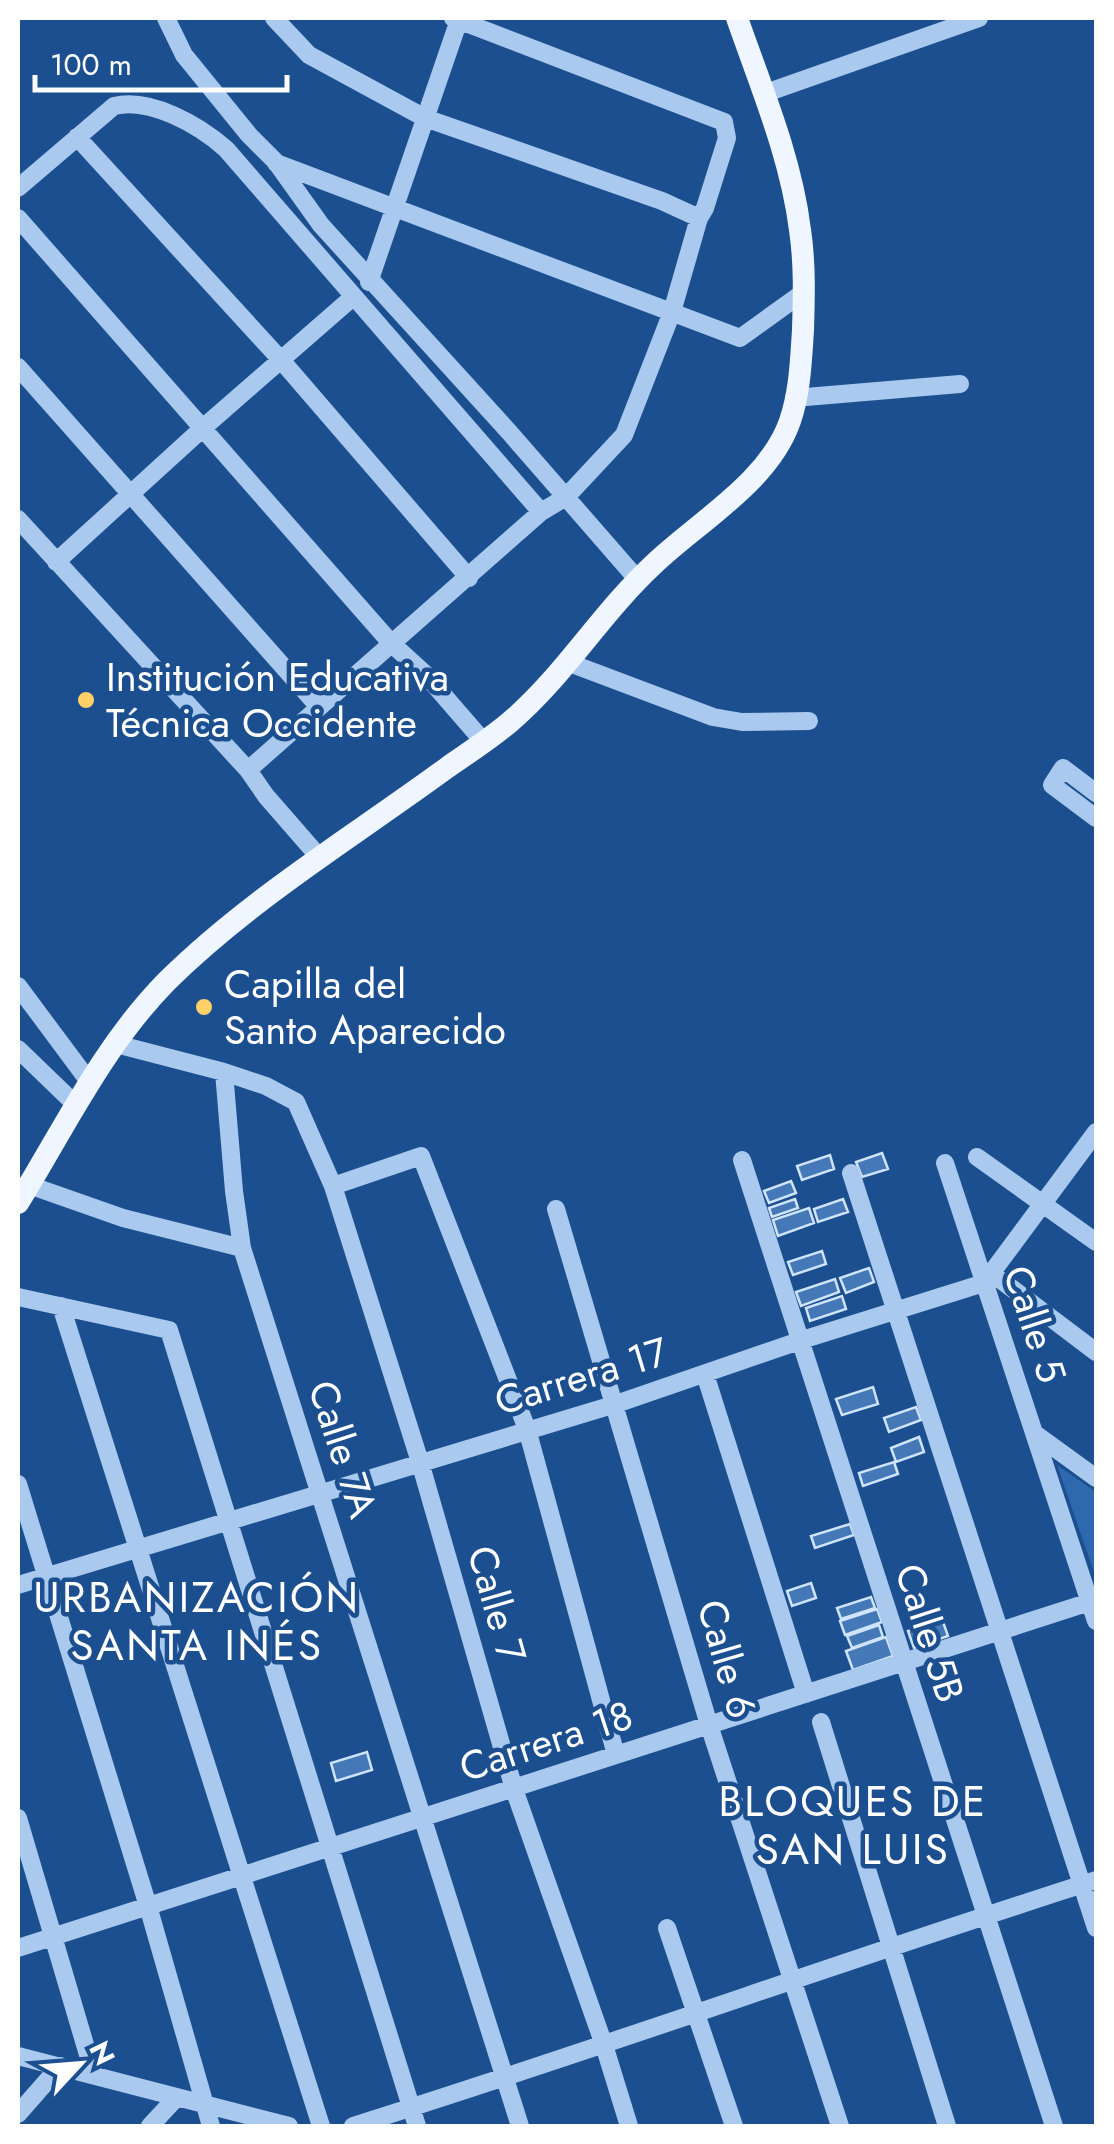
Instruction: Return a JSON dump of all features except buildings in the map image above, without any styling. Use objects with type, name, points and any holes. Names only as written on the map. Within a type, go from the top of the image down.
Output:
[{"type":"main road","points":[[23,1194],[88,1080],[166,982],[320,858],[507,725],[543,692],[638,580],[770,458],[790,422],[801,369],[804,292],[800,230],[791,183],[737,18]]},
{"type":"street","points":[[166,18],[184,55],[249,136],[276,162],[321,225],[638,580]]},
{"type":"street","points":[[274,18],[310,55],[425,118],[662,201],[698,218]]},
{"type":"street","points":[[763,94],[979,18]]},
{"type":"street","points":[[248,770],[541,512],[566,497],[624,435],[672,312],[698,218],[705,208],[727,138],[724,122],[456,19],[369,282]]},
{"type":"street","points":[[18,188],[114,106],[131,102],[208,133],[541,512]]},
{"type":"street","points":[[77,137],[280,360],[469,578]]},
{"type":"street","points":[[276,162],[740,338],[804,292]]},
{"type":"street","points":[[18,218],[390,643],[425,674],[483,741]]},
{"type":"street","points":[[56,562],[353,297]]},
{"type":"street","points":[[18,367],[319,707]]},
{"type":"street","points":[[794,398],[960,384]]},
{"type":"street","points":[[18,519],[248,770],[320,858]]},
{"type":"street","points":[[567,662],[713,717],[742,722],[809,721]]},
{"type":"street","points":[[1096,793],[1063,768],[1052,785],[1096,818]]},
{"type":"street","points":[[18,986],[88,1080]]},
{"type":"street","points":[[116,1044],[224,1072]]},
{"type":"street","points":[[18,1049],[76,1104]]},
{"type":"street","name":"Calle 7","points":[[224,1072],[266,1086],[296,1102],[333,1186],[420,1462],[514,1789],[604,2044],[628,2126]]},
{"type":"street","name":"Calle 7A","points":[[224,1072],[242,1248],[520,2126]]},
{"type":"street","points":[[1096,1132],[989,1278],[1096,1352]]},
{"type":"street","points":[[333,1186],[421,1156],[527,1429],[616,1756]]},
{"type":"street","points":[[977,1157],[1096,1242]]},
{"type":"street","name":"Calle 5B","points":[[742,1160],[1054,2126]]},
{"type":"street","name":"Calle 5","points":[[945,1163],[989,1278],[1034,1433],[1093,1601],[1096,1621]]},
{"type":"street","points":[[851,1174],[999,1632],[1089,1882],[1096,1928]]},
{"type":"street","points":[[23,1194],[242,1248]]},
{"type":"street","name":"Calle 6","points":[[556,1209],[709,1725],[840,2126]]},
{"type":"street","name":"Carrera 17","points":[[18,1586],[616,1404],[989,1278]]},
{"type":"street","points":[[18,1296],[169,1330],[414,2117]]},
{"type":"street","points":[[61,1306],[321,2126]]},
{"type":"street","points":[[705,1374],[806,1694]]},
{"type":"street","points":[[1034,1433],[1096,1478]]},
{"type":"street","points":[[18,1484],[212,2126]]},
{"type":"street","name":"Carrera 18","points":[[18,1948],[1093,1601]]},
{"type":"street","points":[[821,1722],[947,2126]]},
{"type":"street","points":[[18,1818],[94,2074]]},
{"type":"street","points":[[353,2126],[414,2117],[505,2078],[892,1944],[1089,1882]]},
{"type":"street","points":[[667,1928],[734,2126]]},
{"type":"street","points":[[18,2056],[289,2126]]},
{"type":"street","points":[[18,2114],[60,2066]]},
{"type":"street","points":[[150,2126],[177,2097]]},
{"type":"shaded area","points":[[1057,1465],[1096,1492],[1096,1578]]},
{"type":"place","name":"Institución Educativa Técnica Occidente","points":[[86,700]]},
{"type":"place","name":"Capilla del Santo Aparecido","points":[[204,1007]]},
{"type":"district","name":"URBANIZACIÓN SANTA INÉS","points":[[197,1621]]},
{"type":"district","name":"BLOQUES DE SAN LUIS","points":[[853,1825]]}]
